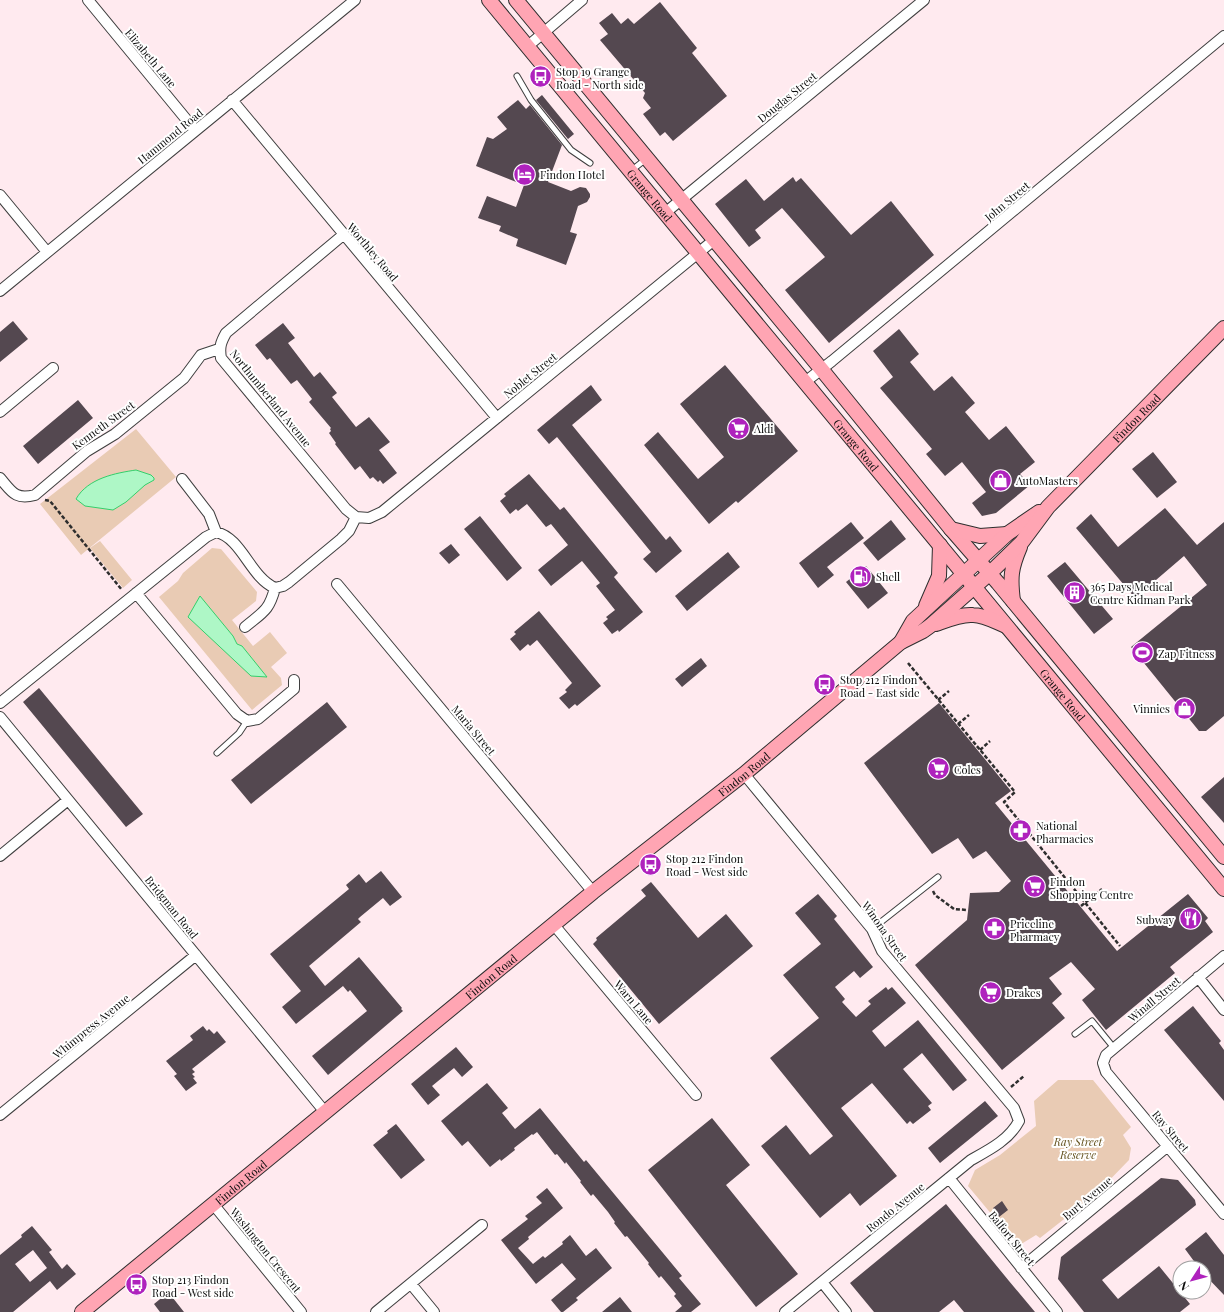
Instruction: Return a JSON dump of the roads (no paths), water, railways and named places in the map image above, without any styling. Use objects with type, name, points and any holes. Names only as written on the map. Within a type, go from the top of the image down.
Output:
[{"type":"main road","name":"Grange Road","points":[[490,0],[1224,889]]},
{"type":"main road","name":"Grange Road","points":[[516,0],[822,370],[951,529],[980,560],[1224,857]]},
{"type":"main road","name":"Findon Road","points":[[82,1312],[593,892],[744,774],[901,642],[930,626],[990,573],[1022,542],[1048,507],[1224,328]]},
{"type":"main road","name":"Findon Road","points":[[901,642],[913,621],[965,575],[1007,534],[1048,507]]},
{"type":"main road","points":[[951,529],[980,536],[1007,534]]},
{"type":"main road","points":[[1013,600],[1011,572],[1022,542]]},
{"type":"main road","points":[[923,612],[940,576],[940,545]]},
{"type":"main road","points":[[930,626],[958,616],[972,614],[1008,626]]},
{"type":"main road","points":[[1155,805],[1167,788]]},
{"type":"main road","points":[[1155,805],[1181,805]]},
{"type":"street","name":"Elizabeth Lane","points":[[88,0],[195,130]]},
{"type":"street","name":"Hammond Road","points":[[0,291],[355,0]]},
{"type":"street","points":[[528,46],[582,0]]},
{"type":"street","name":"Douglas Street","points":[[665,213],[924,0]]},
{"type":"street","name":"John Street","points":[[805,382],[822,370],[1224,36]]},
{"type":"street","name":"Worthley Road","points":[[232,100],[497,418]]},
{"type":"street","points":[[0,195],[47,252]]},
{"type":"street","name":"Northumberland Avenue","points":[[344,235],[226,333],[219,349],[221,358],[346,508],[356,517]]},
{"type":"street","name":"Noblet Street","points":[[356,517],[369,518],[382,512],[714,240]]},
{"type":"street","name":"Kenneth Street","points":[[0,478],[12,493],[24,497],[35,495],[87,451],[115,434],[184,378],[201,355],[219,349]]},
{"type":"street","points":[[0,412],[53,368]]},
{"type":"street","points":[[182,479],[209,514],[216,532]]},
{"type":"street","points":[[0,704],[206,536],[216,532],[223,533],[230,539],[264,582],[275,588],[283,586],[289,582],[341,539],[349,531],[356,517]]},
{"type":"street","name":"Maria Street","points":[[337,584],[593,892]]},
{"type":"street","points":[[245,627],[267,609],[275,588]]},
{"type":"street","points":[[136,593],[237,714],[247,721],[258,719],[294,689],[294,680]]},
{"type":"street","name":"Bridgman Road","points":[[0,717],[325,1112]]},
{"type":"street","name":"Winona Street","points":[[744,774],[872,929],[882,950],[1003,1094],[1014,1108],[1019,1121]]},
{"type":"street","points":[[0,856],[68,800]]},
{"type":"street","name":"Warn Lane","points":[[554,925],[696,1096]]},
{"type":"street","name":"Whimpress Avenue","points":[[0,1115],[196,955]]},
{"type":"street","name":"Winall Street","points":[[1103,1062],[1106,1055],[1224,956]]},
{"type":"street","points":[[1198,977],[1224,1010]]},
{"type":"street","name":"Ray Street","points":[[1103,1062],[1106,1072],[1224,1214]]},
{"type":"street","name":"Rondo Avenue","points":[[785,1312],[971,1160],[993,1148],[1014,1130],[1019,1121]]},
{"type":"street","name":"Burt Avenue","points":[[1021,1268],[1168,1146]]},
{"type":"street","name":"Balfort Street","points":[[949,1178],[1057,1312]]},
{"type":"street","name":"Washington Crescent","points":[[213,1204],[301,1312]]},
{"type":"street","points":[[376,1312],[482,1225]]},
{"type":"street","points":[[822,1282],[846,1312]]},
{"type":"street","points":[[411,1284],[434,1312]]},
{"type":"lane","points":[[518,76],[531,100],[571,150],[590,163]]},
{"type":"lane","points":[[632,171],[647,158]]},
{"type":"lane","points":[[217,753],[239,734],[247,721]]},
{"type":"lane","points":[[872,929],[938,877]]},
{"type":"lane","points":[[1075,1034],[1092,1021],[1114,1048]]},
{"type":"place","name":"Stop 19 Grange Road - North side","points":[[541,77]]},
{"type":"place","name":"Findon Hotel","points":[[524,174]]},
{"type":"place","name":"Aldi","points":[[739,428]]},
{"type":"place","name":"AutoMasters","points":[[1001,480]]},
{"type":"place","name":"Shell","points":[[861,576]]},
{"type":"place","name":"365 Days Medical Centre Kidman Park","points":[[1075,592]]},
{"type":"place","name":"Zap Fitness","points":[[1142,653]]},
{"type":"place","name":"Stop 212 Findon Road - East side","points":[[824,685]]},
{"type":"place","name":"Vinnies","points":[[1185,708]]},
{"type":"place","name":"Coles","points":[[938,769]]},
{"type":"place","name":"National Pharmacies","points":[[1021,831]]},
{"type":"place","name":"Stop 212 Findon Road - West side","points":[[650,864]]},
{"type":"place","name":"Findon Shopping Centre","points":[[1034,887]]},
{"type":"place","name":"Subway","points":[[1190,919]]},
{"type":"place","name":"Priceline Pharmacy","points":[[994,929]]},
{"type":"place","name":"Drakes","points":[[990,992]]},
{"type":"place","name":"Stop 213 Findon Road - West side","points":[[137,1285]]},
{"type":"park label","name":"Ray Street Reserve","points":[[1078,1147]]}]
